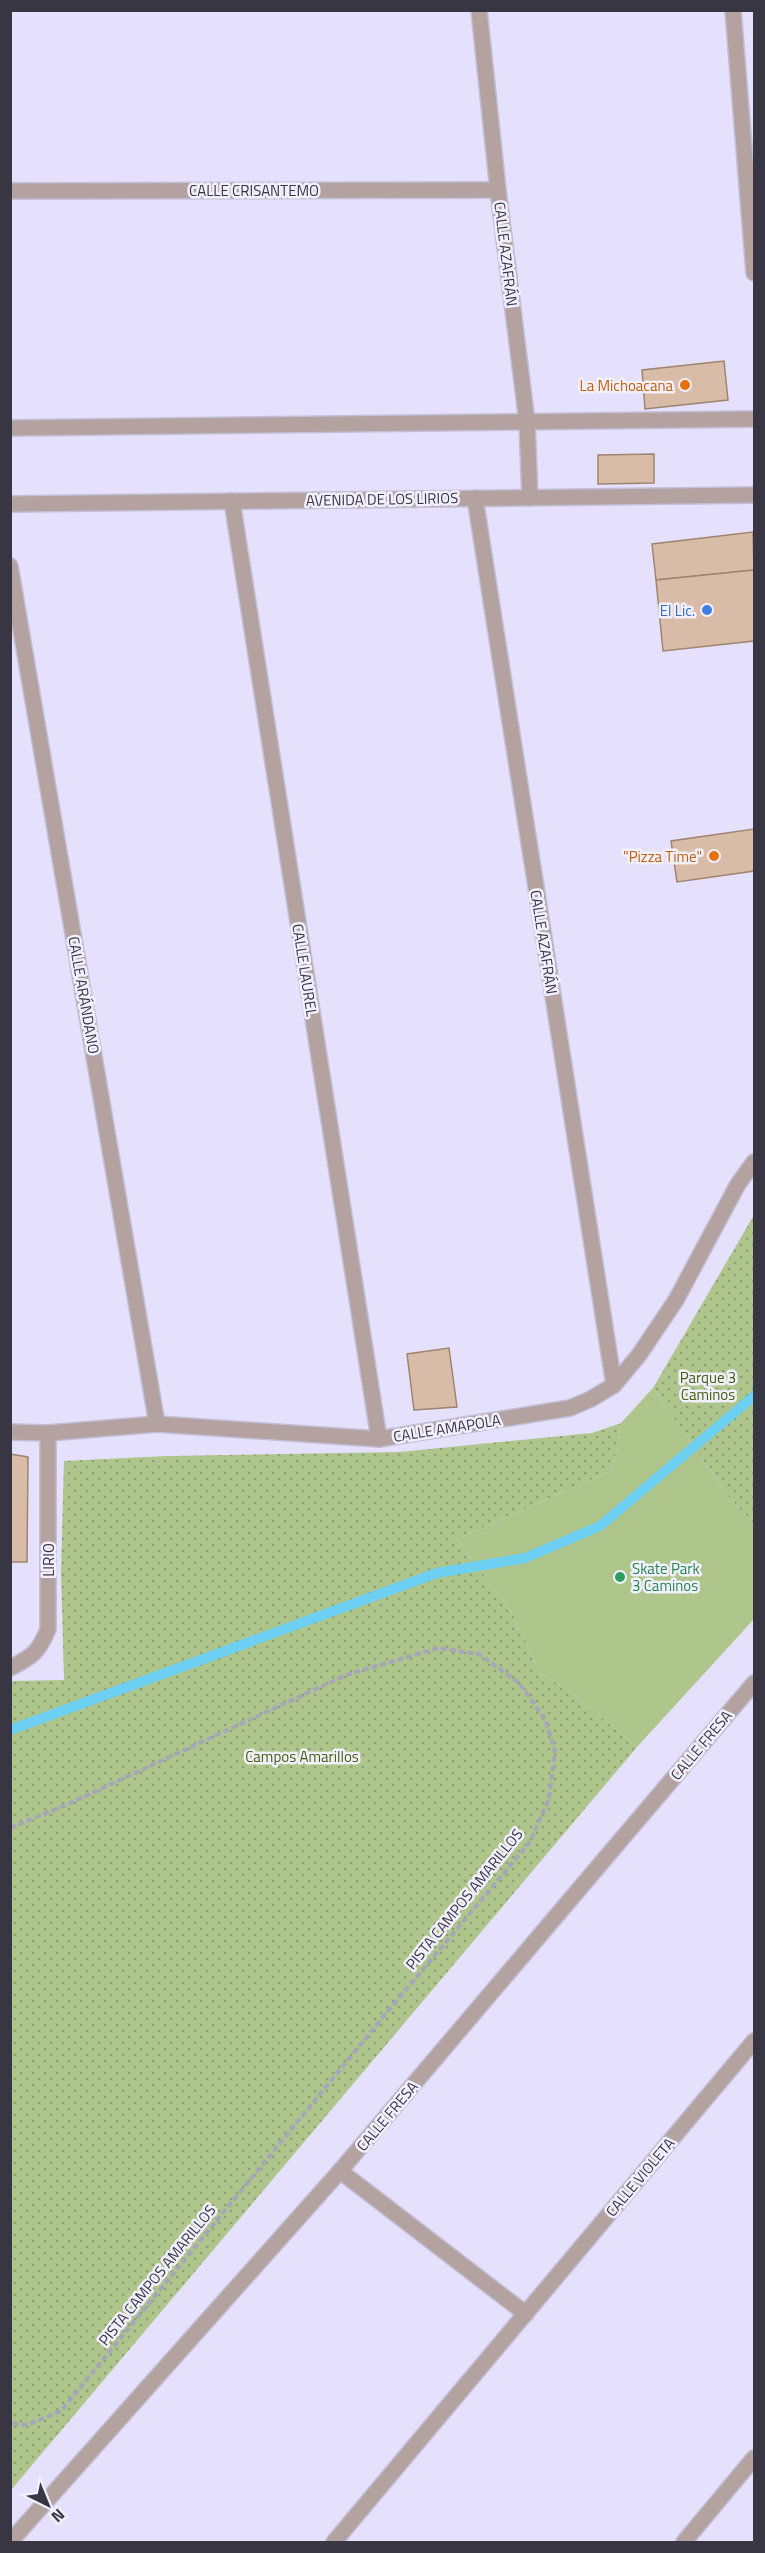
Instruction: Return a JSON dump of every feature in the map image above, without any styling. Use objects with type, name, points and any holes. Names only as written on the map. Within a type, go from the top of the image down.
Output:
[{"type":"street","name":"CALLE AZAFRÁN","points":[[479,10],[526,422],[530,498]]},
{"type":"street","points":[[733,10],[754,273]]},
{"type":"street","name":"CALLE CRISANTEMO","points":[[10,191],[498,190]]},
{"type":"street","points":[[10,428],[754,419]]},
{"type":"street","name":"AVENIDA DE LOS LIRIOS","points":[[10,504],[754,495]]},
{"type":"street","name":"CALLE AZAFRÁN","points":[[475,498],[614,1385]]},
{"type":"street","name":"CALLE LAUREL","points":[[232,501],[379,1439]]},
{"type":"street","name":"CALLE ARÁNDANO","points":[[10,566],[157,1424]]},
{"type":"street","name":"CALLE AMAPOLA","points":[[10,1432],[48,1433],[157,1424],[379,1439],[570,1408],[614,1385],[639,1355],[676,1300],[738,1184],[754,1162]]},
{"type":"street","name":"LIRIO","points":[[10,1668],[34,1655],[41,1647],[48,1629],[48,1433]]},
{"type":"street","name":"CALLE FRESA","points":[[10,2541],[340,2171],[754,1683]]},
{"type":"street","name":"CALLE VIOLETA","points":[[334,2542],[754,2041]]},
{"type":"street","points":[[340,2171],[526,2314]]},
{"type":"street","points":[[684,2542],[754,2458]]},
{"type":"path","name":"PISTA CAMPOS AMARILLOS","points":[[10,1828],[180,1753],[346,1675],[438,1648],[479,1654],[519,1683],[545,1719],[555,1751],[549,1799],[530,1842],[388,2011],[61,2411],[27,2426],[10,2423]]},
{"type":"green space","name":"Parque 3 Caminos","points":[[754,1215],[754,1525],[728,1496],[653,1388]]},
{"type":"green space","name":"Skate Park 3 Caminos","points":[[653,1388],[728,1496],[754,1525],[754,1619],[637,1747],[570,1691],[540,1673],[513,1614],[457,1539],[613,1470],[621,1423]]},
{"type":"green space","name":"Campos Amarillos","points":[[621,1423],[613,1470],[457,1539],[513,1614],[540,1673],[570,1691],[637,1747],[11,2490],[11,1681],[64,1680],[61,1572],[64,1461],[167,1456],[400,1452],[592,1433]]},
{"type":"building","name":"La Michoacana","points":[[724,361],[728,400],[645,409],[642,370]]},
{"type":"building","points":[[654,454],[654,483],[598,484],[598,455]]},
{"type":"building","name":"El Lic.","points":[[753,532],[754,570],[656,580],[652,544]]},
{"type":"building","name":"El Lic.","points":[[754,570],[754,641],[663,651],[656,580]]},
{"type":"building","name":"\"Pizza Time\"","points":[[754,829],[754,871],[677,882],[671,841]]},
{"type":"building","points":[[449,1348],[457,1407],[414,1410],[407,1354]]},
{"type":"building","points":[[10,1454],[28,1457],[27,1562],[10,1562]]},
{"type":"waterway","points":[[10,1730],[437,1573],[525,1558],[600,1526],[754,1396]]},
{"type":"place","name":"La Michoacana","points":[[685,385]]},
{"type":"place","name":"El Lic.","points":[[707,610]]},
{"type":"place","name":"\"Pizza Time\"","points":[[714,856]]},
{"type":"place","name":"Skate Park 3 Caminos","points":[[620,1577]]}]
